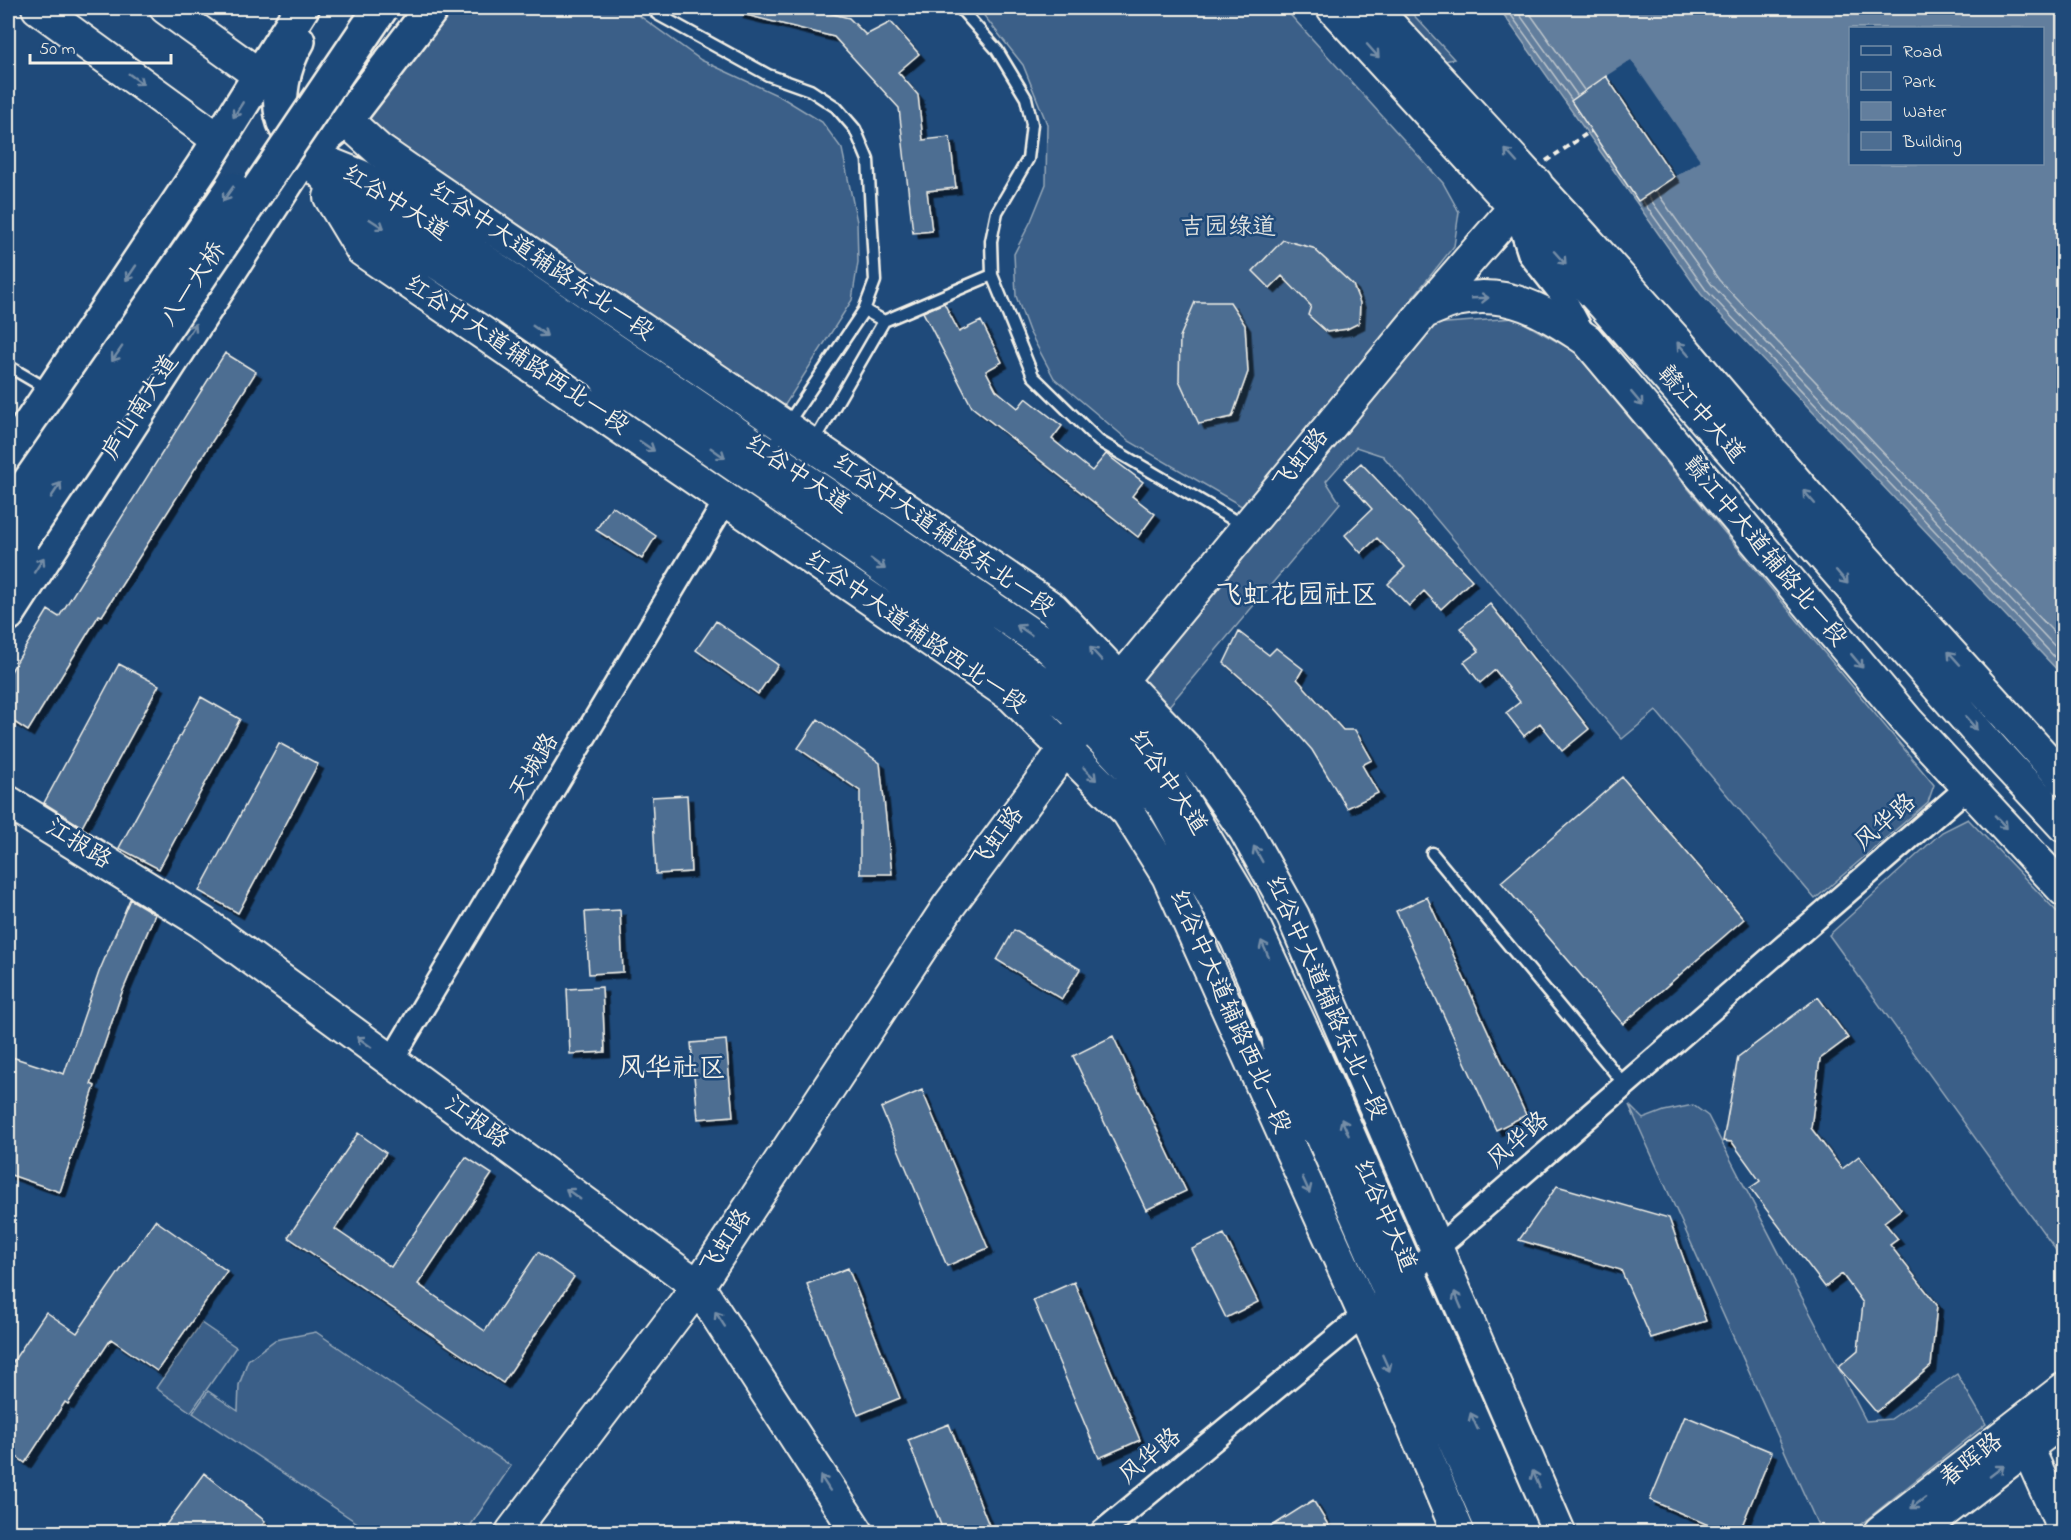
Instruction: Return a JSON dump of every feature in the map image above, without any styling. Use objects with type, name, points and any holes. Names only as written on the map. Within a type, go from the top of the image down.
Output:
[{"type":"main road","points":[[8,457],[219,140],[302,8]]},
{"type":"main road","points":[[305,154],[285,127],[280,102],[281,84],[295,47],[321,8]]},
{"type":"main road","name":"八一大桥","points":[[13,538],[357,8]]},
{"type":"main road","name":"八一大桥","points":[[13,538],[381,8]]},
{"type":"main road","points":[[352,85],[405,8]]},
{"type":"main road","name":"庐山南大道","points":[[8,614],[305,154],[346,120],[432,8]]},
{"type":"street","points":[[38,8],[219,140]]},
{"type":"street","points":[[166,8],[259,75]]},
{"type":"street","name":"赣江中大道","points":[[1333,8],[1640,347],[1997,754],[2064,826]]},
{"type":"street","name":"赣江中大道","points":[[1374,8],[1536,183],[1678,343],[1816,504],[2064,779]]},
{"type":"street","points":[[305,154],[352,85]]},
{"type":"street","name":"红谷中大道辅路东北一段","points":[[346,120],[379,150],[785,428],[804,460],[1053,609],[1104,700],[1191,754],[1245,830],[1293,916],[1559,1533]]},
{"type":"street","name":"红谷中大道","points":[[305,154],[356,210],[577,356],[667,425],[861,552],[1044,684],[1104,700],[1116,710],[1165,771],[1242,900],[1313,1053],[1494,1533]]},
{"type":"street","name":"红谷中大道","points":[[305,154],[360,176],[767,454],[804,460]]},
{"type":"street","name":"红谷中大道辅路西北一段","points":[[305,154],[362,250],[1012,696],[1128,812],[1168,876],[1365,1316],[1458,1533]]},
{"type":"street","name":"飞虹路","points":[[512,1533],[698,1286],[948,907],[1065,749],[1424,312],[1536,183]]},
{"type":"street","points":[[1515,209],[1530,255],[1564,298],[1587,340]]},
{"type":"street","name":"赣江中大道辅路北一段","points":[[1424,312],[1455,300],[1501,298],[1530,306],[1557,319],[1587,340],[1909,723],[2064,891]]},
{"type":"street","name":"天城路","points":[[391,1061],[726,500]]},
{"type":"street","name":"红谷中大道","points":[[1104,700],[1237,940],[1332,1160],[1400,1283],[1522,1533]]},
{"type":"street","name":"风华路","points":[[1102,1533],[1365,1316],[1436,1249],[1968,787]]},
{"type":"street","name":"江报路","points":[[8,802],[202,922],[698,1286],[857,1533]]},
{"type":"street","points":[[1209,966],[1265,1005]]},
{"type":"street","name":"春晖路","points":[[1917,1533],[2021,1438],[2064,1389]]},
{"type":"street","name":"春晖路","points":[[1880,1533],[2021,1438],[2064,1419]]},
{"type":"street","points":[[2021,1438],[2064,1530]]},
{"type":"lane","points":[[655,8],[657,14],[768,75],[810,90],[836,107],[855,129],[868,160],[875,281],[864,310],[767,454]]},
{"type":"lane","points":[[960,8],[997,50],[1026,98],[1032,124],[1028,159],[997,212],[991,241],[992,275],[1033,376],[1099,441],[1246,528]]},
{"type":"lane","points":[[804,460],[884,321],[992,275]]},
{"type":"lane","points":[[864,310],[884,321]]},
{"type":"lane","points":[[577,356],[603,394],[632,410]]},
{"type":"lane","points":[[8,366],[51,391]]},
{"type":"lane","points":[[1432,853],[1625,1085]]},
{"type":"path","points":[[1536,183],[1547,160],[1592,132]]},
{"type":"green space","points":[[450,8],[639,8],[640,16],[701,60],[781,97],[822,122],[842,149],[857,222],[858,262],[852,300],[783,408],[367,121]]},
{"type":"green space","name":"吉园绿道","points":[[978,8],[1284,8],[1443,183],[1459,212],[1454,246],[1245,508],[1129,441],[1054,378],[1029,331],[1016,296],[1014,254],[1046,184],[1047,124],[1023,65]]},
{"type":"green space","points":[[1387,8],[1407,8],[1454,59],[1440,62]]},
{"type":"green space","points":[[1515,318],[1574,351],[1934,785],[1928,802],[1815,899],[1656,711],[1622,739],[1383,456],[1356,447],[1326,481],[1340,503],[1169,706],[1135,678],[1433,324]]},
{"type":"green space","points":[[1968,819],[2063,918],[2063,1260],[1829,935],[1942,832]]},
{"type":"green space","points":[[1629,1105],[1643,1119],[1664,1111],[1693,1105],[1708,1116],[1866,1421],[1891,1419],[1957,1374],[1986,1424],[1851,1532],[1821,1532]]},
{"type":"green space","points":[[201,1323],[236,1347],[191,1412],[156,1388]]},
{"type":"green space","points":[[316,1332],[511,1466],[466,1532],[371,1532],[193,1413],[208,1391],[238,1411],[239,1385],[248,1360],[275,1340]]},
{"type":"water","points":[[1499,8],[2063,8],[2063,676],[1701,294]]},
{"type":"pier","points":[[1631,60],[1701,161],[1674,177],[1606,76]]},
{"type":"building","points":[[739,8],[831,8],[829,13],[849,18],[866,35],[891,22],[919,54],[898,72],[918,95],[923,140],[950,137],[956,188],[927,191],[932,231],[913,233],[899,108],[834,37],[738,13]]},
{"type":"building","points":[[1606,76],[1674,177],[1638,201],[1571,101]]},
{"type":"building","points":[[1283,240],[1313,248],[1353,285],[1360,303],[1359,323],[1347,329],[1327,332],[1308,315],[1311,306],[1282,276],[1270,288],[1253,271]]},
{"type":"building","points":[[1195,302],[1230,302],[1245,325],[1248,372],[1232,417],[1199,424],[1179,380],[1180,337]]},
{"type":"building","points":[[944,303],[959,332],[981,321],[1002,362],[986,371],[996,390],[1018,408],[1026,398],[1062,426],[1052,439],[1092,471],[1106,454],[1143,482],[1132,496],[1155,514],[1138,537],[972,407],[923,312]]},
{"type":"building","points":[[225,353],[256,372],[102,616],[99,615],[28,731],[8,718],[8,676],[48,610],[59,617]]},
{"type":"building","points":[[1361,463],[1472,580],[1441,609],[1424,591],[1409,606],[1388,584],[1405,567],[1377,538],[1361,553],[1345,535],[1372,509],[1344,478]]},
{"type":"building","points":[[612,506],[656,536],[642,559],[596,530]]},
{"type":"building","points":[[1490,604],[1589,729],[1562,751],[1540,723],[1524,736],[1506,713],[1520,702],[1495,670],[1480,683],[1464,662],[1479,651],[1460,628]]},
{"type":"building","points":[[716,621],[778,665],[758,694],[696,650]]},
{"type":"building","points":[[1239,632],[1269,655],[1276,648],[1303,669],[1297,679],[1343,730],[1355,730],[1372,760],[1362,765],[1378,793],[1347,808],[1312,750],[1274,707],[1224,663]]},
{"type":"building","points":[[119,664],[159,685],[82,827],[44,803]]},
{"type":"building","points":[[201,697],[240,719],[159,869],[119,848]]},
{"type":"building","points":[[818,719],[880,763],[892,874],[860,874],[860,791],[798,748]]},
{"type":"building","points":[[279,743],[318,764],[238,913],[199,891]]},
{"type":"building","points":[[1622,777],[1744,919],[1623,1024],[1501,882]]},
{"type":"building","points":[[687,795],[691,872],[656,874],[652,797]]},
{"type":"building","points":[[1427,897],[1526,1115],[1496,1130],[1396,911]]},
{"type":"building","points":[[130,899],[155,914],[121,995],[91,1084],[95,1086],[60,1192],[8,1174],[8,1070],[12,1057],[64,1074],[99,972]]},
{"type":"building","points":[[620,910],[623,972],[589,974],[585,912]]},
{"type":"building","points":[[1014,930],[1080,969],[1062,999],[997,960]]},
{"type":"building","points":[[602,987],[605,1052],[570,1054],[567,989]]},
{"type":"building","points":[[1818,997],[1848,1038],[1820,1059],[1811,1128],[1842,1169],[1859,1156],[1901,1209],[1884,1222],[1898,1239],[1890,1245],[1937,1305],[1931,1366],[1876,1412],[1838,1367],[1858,1350],[1863,1303],[1842,1274],[1825,1287],[1750,1188],[1760,1181],[1732,1142],[1723,1141],[1738,1057]]},
{"type":"building","points":[[1113,1036],[1186,1191],[1146,1210],[1073,1056]]},
{"type":"building","points":[[726,1040],[733,1116],[698,1119],[691,1043]]},
{"type":"building","points":[[922,1090],[988,1248],[947,1266],[881,1108]]},
{"type":"building","points":[[358,1133],[386,1153],[335,1229],[391,1267],[466,1157],[492,1174],[418,1284],[485,1331],[538,1252],[574,1277],[503,1383],[288,1237]]},
{"type":"building","points":[[1557,1186],[1669,1218],[1706,1321],[1651,1338],[1621,1270],[1519,1240]]},
{"type":"building","points":[[155,1220],[227,1271],[157,1371],[111,1339],[68,1404],[65,1402],[25,1463],[8,1450],[8,1369],[46,1312],[77,1333]]},
{"type":"building","points":[[1224,1234],[1258,1302],[1226,1318],[1192,1249]]},
{"type":"building","points":[[848,1268],[900,1398],[858,1415],[807,1284]]},
{"type":"building","points":[[1074,1282],[1140,1440],[1099,1458],[1033,1300]]},
{"type":"building","points":[[1685,1416],[1772,1452],[1739,1533],[1727,1533],[1650,1500]]},
{"type":"building","points":[[949,1424],[992,1533],[944,1533],[908,1440]]},
{"type":"building","points":[[204,1473],[265,1521],[258,1533],[160,1533]]},
{"type":"building","points":[[1313,1500],[1333,1533],[1261,1533]]},
{"type":"district","name":"飞虹花园社区","points":[[1297,596]]},
{"type":"district","name":"风华社区","points":[[672,1069]]}]
